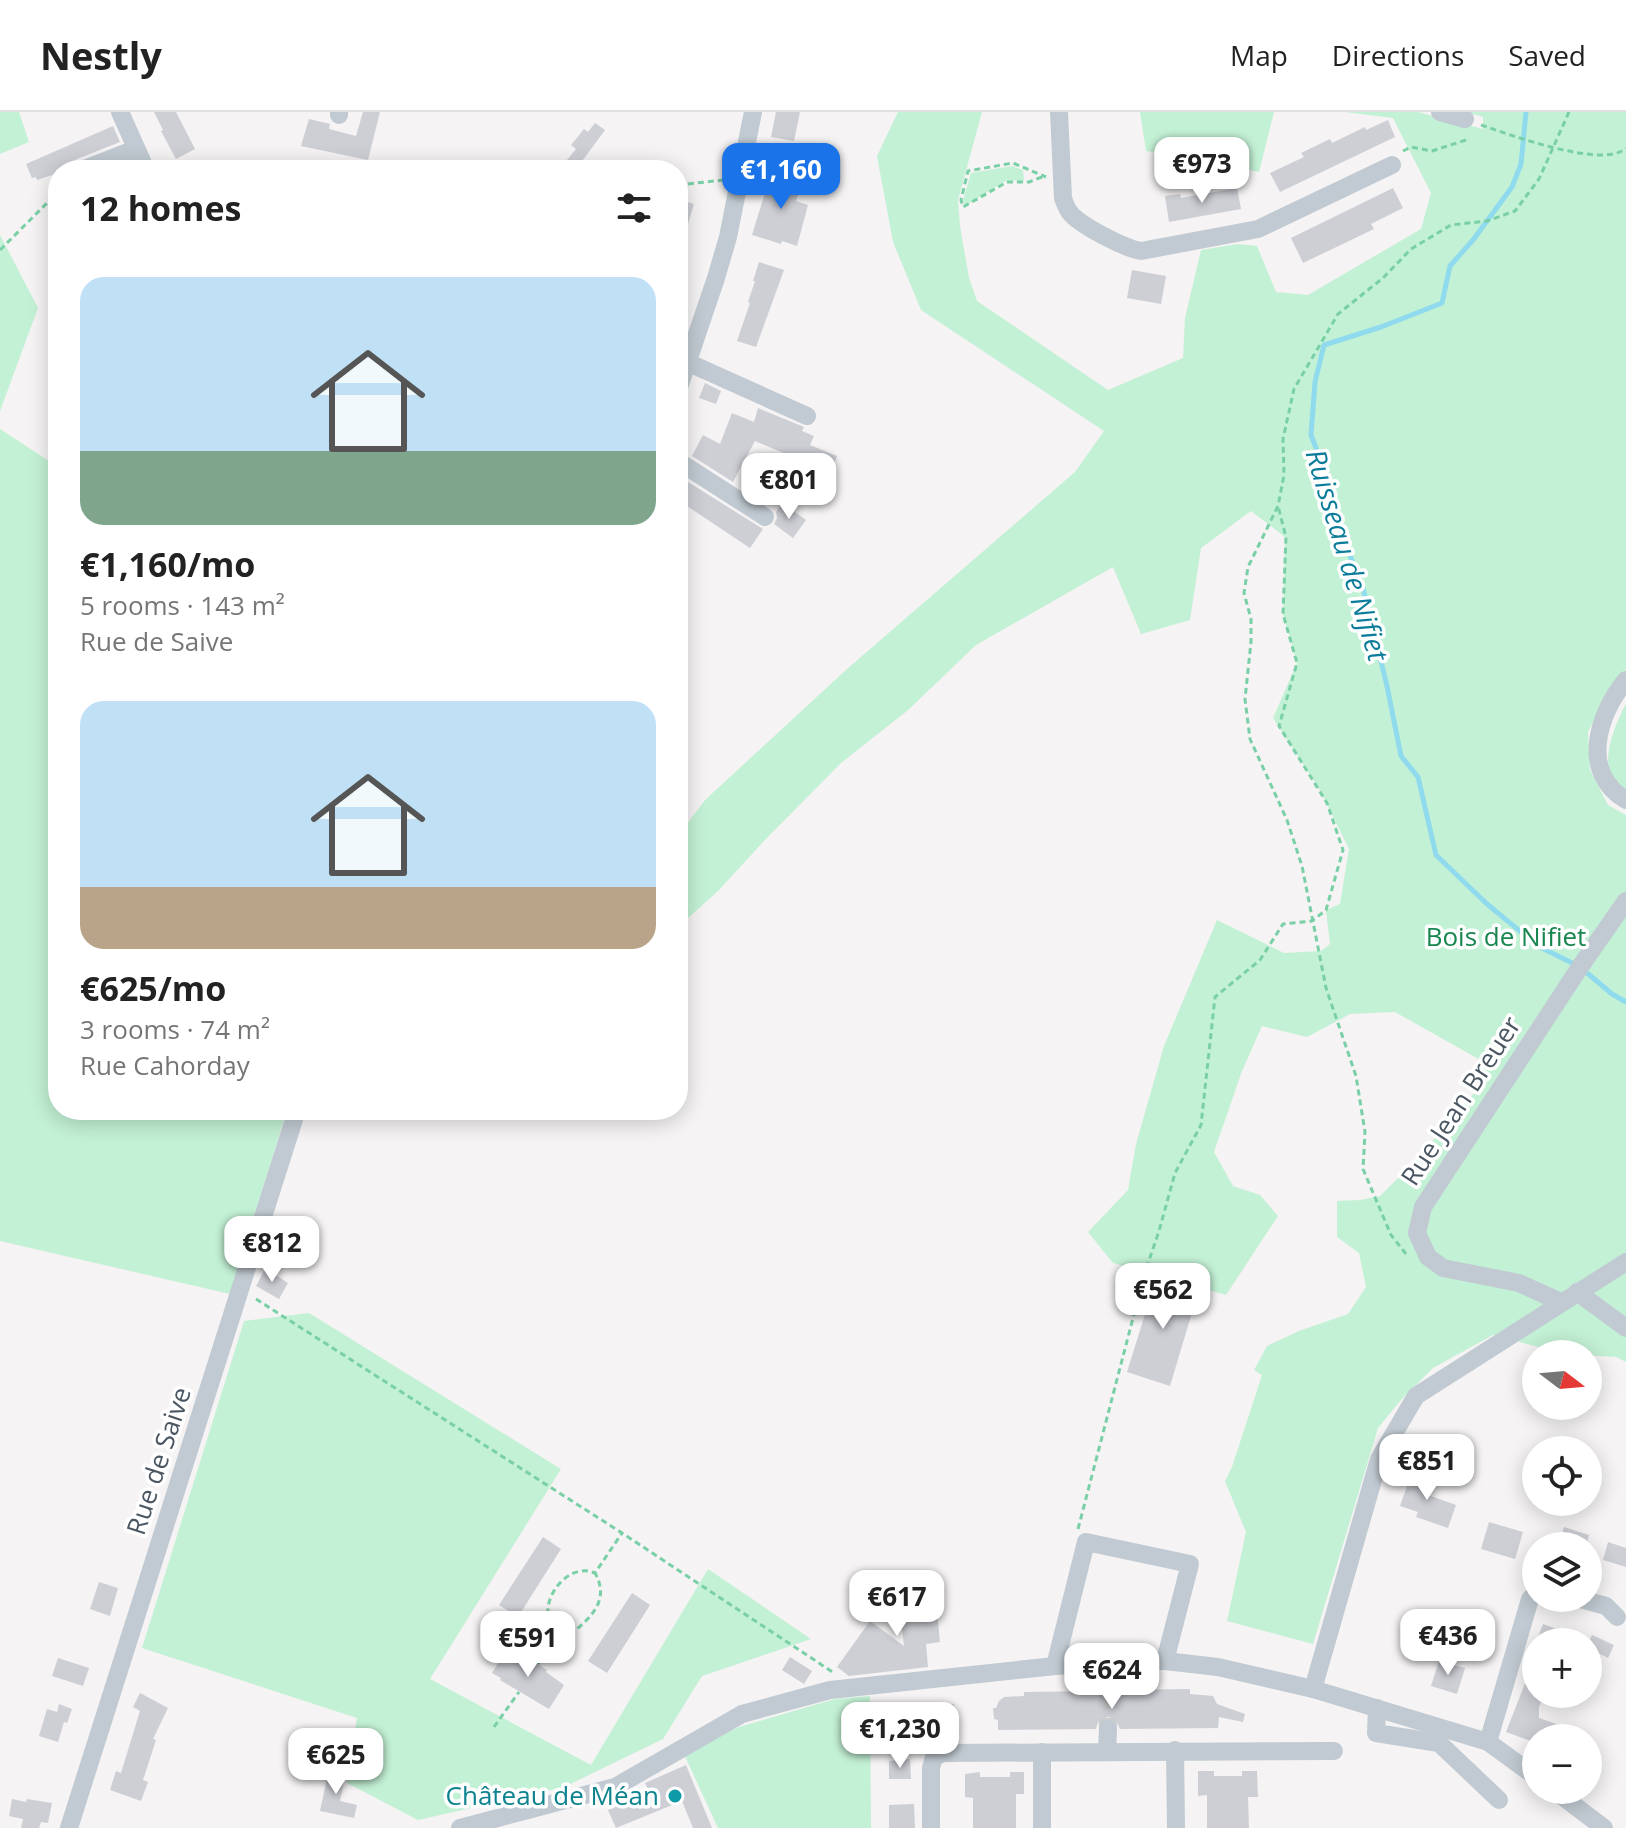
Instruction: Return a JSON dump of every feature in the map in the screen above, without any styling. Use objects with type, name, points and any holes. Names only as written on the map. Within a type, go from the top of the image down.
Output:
[{"type":"street","points":[[120,112],[141,160]]},
{"type":"street","points":[[753,112],[728,237],[689,363],[807,416]]},
{"type":"street","points":[[1059,112],[1063,198],[1072,215],[1124,246],[1141,251],[1258,229],[1392,165]]},
{"type":"street","points":[[1440,112],[1465,119]]},
{"type":"street","points":[[108,160],[136,149]]},
{"type":"street","points":[[688,467],[765,517]]},
{"type":"street","points":[[1626,680],[1616,692],[1598,734],[1598,766],[1613,792],[1626,800]]},
{"type":"street","name":"Rue Jean Breuer","points":[[1626,901],[1423,1207],[1417,1233],[1428,1257],[1443,1268],[1519,1283],[1569,1297],[1626,1328]]},
{"type":"street","name":"Rue de Saive","points":[[69,1828],[294,1120]]},
{"type":"street","points":[[1313,1689],[1379,1459],[1416,1396],[1626,1262]]},
{"type":"street","points":[[1055,1666],[1086,1542],[1190,1564],[1165,1661]]},
{"type":"street","points":[[1602,1605],[1617,1617]]},
{"type":"street","points":[[1488,1742],[1526,1612]]},
{"type":"street","points":[[460,1828],[615,1787],[742,1714],[830,1690],[1055,1666],[1165,1661],[1218,1667],[1313,1689],[1488,1742],[1522,1767]]},
{"type":"street","points":[[1107,1691],[1109,1663]]},
{"type":"street","points":[[1377,1708],[1376,1733],[1439,1743],[1499,1800]]},
{"type":"street","points":[[1107,1751],[1108,1729]]},
{"type":"street","points":[[1175,1750],[1176,1828]]},
{"type":"street","points":[[931,1828],[931,1768],[934,1757],[943,1753],[1334,1751]]},
{"type":"street","points":[[1042,1752],[1042,1828]]},
{"type":"street","points":[[1572,1804],[1604,1828]]},
{"type":"path","points":[[1410,1258],[1391,1235],[1363,1169],[1365,1132],[1356,1076],[1326,988],[1302,866],[1287,820],[1250,739],[1245,699],[1251,619],[1244,593],[1248,567],[1278,506],[1284,475],[1283,439],[1294,389],[1338,314],[1383,278],[1411,249],[1451,225],[1487,221],[1515,211],[1539,179],[1569,112]]},
{"type":"path","points":[[1465,119],[1552,147],[1599,157],[1622,152],[1626,148]]},
{"type":"path","points":[[1392,165],[1389,158],[1411,147],[1432,151],[1466,140]]},
{"type":"path","points":[[1042,177],[1013,163],[968,171],[961,200],[963,207],[1007,182],[1062,177]]},
{"type":"path","points":[[688,184],[740,178]]},
{"type":"path","points":[[0,250],[48,202]]},
{"type":"path","points":[[1078,1531],[1145,1272],[1175,1173],[1201,1125],[1215,997],[1260,960],[1283,924],[1312,921],[1326,910],[1343,850],[1327,803],[1279,726],[1297,663],[1283,614],[1286,537],[1278,506]]},
{"type":"path","points":[[241,1289],[622,1533],[833,1673],[862,1687]]},
{"type":"path","points":[[595,1573],[622,1533]]},
{"type":"path","points":[[584,1570],[595,1573],[601,1584],[594,1613],[572,1633],[552,1627],[547,1613],[550,1599],[559,1584],[584,1570]]},
{"type":"path","points":[[538,1664],[558,1631]]},
{"type":"path","points":[[494,1727],[519,1692]]},
{"type":"green space","points":[[0,112],[19,112],[29,142],[0,154]]},
{"type":"green space","name":"Bois de Nifiet","points":[[898,112],[982,112],[958,200],[969,278],[977,301],[1108,390],[1183,358],[1185,318],[1201,250],[1238,244],[1257,246],[1276,292],[1308,295],[1421,229],[1431,193],[1393,118],[1345,112],[1418,112],[1483,129],[1483,117],[1466,112],[1626,112],[1626,670],[1609,689],[1588,732],[1590,770],[1608,805],[1626,815],[1626,1362],[1616,1357],[1602,1356],[1602,1340],[1522,1340],[1522,1343],[1493,1335],[1433,1368],[1378,1428],[1313,1644],[1227,1621],[1246,1532],[1225,1481],[1262,1375],[1254,1370],[1267,1346],[1348,1314],[1366,1287],[1359,1253],[1337,1237],[1337,1201],[1380,1196],[1475,1092],[1482,1061],[1395,1012],[1350,1014],[1307,1037],[1262,1026],[1242,1071],[1214,1152],[1233,1186],[1260,1195],[1278,1216],[1226,1295],[1113,1263],[1088,1232],[1128,1190],[1136,1144],[1164,1046],[1217,920],[1284,953],[1321,951],[1330,944],[1326,910],[1340,904],[1349,849],[1321,792],[1273,718],[1297,663],[1283,614],[1285,537],[1251,511],[1201,548],[1190,620],[1141,634],[1113,567],[976,645],[907,711],[841,763],[688,918],[688,823],[705,800],[847,669],[1075,472],[1104,431],[921,310],[893,242],[877,156]]},
{"type":"green space","points":[[1140,112],[1274,112],[1259,172],[1146,151]]},
{"type":"green space","points":[[1012,166],[1023,170],[1024,181],[1007,180],[965,206],[963,200],[971,173]]},
{"type":"green space","points":[[0,235],[38,308],[0,411]]},
{"type":"green space","points":[[0,429],[48,460],[48,1120],[284,1120],[230,1294],[0,1241]]},
{"type":"green space","points":[[1626,704],[1626,791],[1610,771],[1608,755],[1615,727]]},
{"type":"green space","points":[[309,1313],[561,1469],[430,1679],[591,1765],[708,1569],[811,1639],[702,1676],[663,1739],[564,1787],[418,1820],[347,1783],[357,1718],[142,1648],[244,1321]]},
{"type":"green space","points":[[870,1696],[871,1828],[718,1828],[683,1752],[739,1727],[835,1699]]},
{"type":"building","points":[[154,112],[176,112],[195,149],[176,159]]},
{"type":"building","points":[[363,112],[380,112],[368,160],[301,146],[309,119],[330,124],[329,129],[356,136]]},
{"type":"building","points":[[776,112],[800,112],[794,141],[771,137]]},
{"type":"building","points":[[1388,120],[1395,137],[1280,192],[1270,173],[1304,157],[1301,153],[1330,139],[1332,143]]},
{"type":"building","points":[[595,123],[605,130],[583,160],[567,160],[576,149],[571,145],[584,129],[588,132]]},
{"type":"building","points":[[113,126],[120,142],[76,160],[48,160],[48,176],[37,180],[36,177],[32,178],[26,164]]},
{"type":"building","points":[[772,170],[803,180],[796,201],[808,205],[797,246],[752,235]]},
{"type":"building","points":[[1237,188],[1241,209],[1169,222],[1165,196],[1180,194],[1181,198]]},
{"type":"building","points":[[1393,188],[1403,208],[1371,224],[1374,229],[1303,263],[1291,238]]},
{"type":"building","points":[[688,202],[694,204],[688,224]]},
{"type":"building","points":[[759,262],[784,270],[756,347],[737,341]]},
{"type":"building","points":[[1132,270],[1166,276],[1161,304],[1127,298]]},
{"type":"building","points":[[705,383],[721,391],[716,404],[699,398]]},
{"type":"building","points":[[758,408],[804,427],[802,431],[814,436],[810,445],[837,456],[827,482],[799,471],[803,461],[755,441],[733,482],[692,456],[703,435],[720,444],[732,413],[754,422]]},
{"type":"building","points":[[688,482],[763,529],[750,548],[688,507]]},
{"type":"building","points":[[782,503],[806,520],[793,538],[774,524],[776,512]]},
{"type":"building","points":[[264,1271],[288,1283],[279,1299],[256,1286]]},
{"type":"building","points":[[1157,1276],[1199,1289],[1170,1386],[1127,1372]]},
{"type":"building","points":[[1412,1472],[1431,1478],[1425,1494],[1456,1505],[1448,1528],[1416,1517],[1418,1512],[1400,1506]]},
{"type":"building","points":[[1489,1522],[1523,1532],[1515,1559],[1481,1549]]},
{"type":"building","points":[[1564,1527],[1580,1532],[1562,1532]]},
{"type":"building","points":[[543,1537],[561,1549],[518,1617],[499,1605]]},
{"type":"building","points":[[1608,1542],[1626,1548],[1626,1567],[1603,1560]]},
{"type":"building","points":[[99,1582],[118,1588],[110,1616],[90,1609]]},
{"type":"building","points":[[924,1582],[927,1602],[936,1601],[940,1642],[926,1644],[928,1667],[849,1676],[837,1667],[870,1621],[904,1646],[897,1585]]},
{"type":"building","points":[[632,1593],[650,1605],[607,1673],[588,1661]]},
{"type":"building","points":[[1602,1640],[1614,1645],[1608,1658],[1602,1655]]},
{"type":"building","points":[[507,1649],[547,1670],[564,1685],[549,1709],[492,1673]]},
{"type":"building","points":[[790,1657],[812,1671],[804,1684],[782,1670]]},
{"type":"building","points":[[58,1658],[89,1668],[83,1686],[52,1676]]},
{"type":"building","points":[[1439,1661],[1465,1668],[1457,1694],[1431,1686]]},
{"type":"building","points":[[1190,1689],[1190,1694],[1213,1696],[1217,1704],[1245,1714],[1243,1722],[1219,1717],[1218,1728],[1120,1729],[1115,1719],[1108,1717],[1098,1722],[1096,1729],[998,1730],[998,1720],[994,1719],[993,1708],[999,1701],[1004,1697],[1024,1696],[1024,1692],[1095,1691],[1100,1700],[1107,1703],[1116,1698],[1119,1690]]},
{"type":"building","points":[[1522,1691],[1522,1708],[1539,1708],[1539,1718],[1556,1724],[1522,1724],[1522,1738],[1506,1732]]},
{"type":"building","points":[[140,1693],[168,1708],[153,1739],[156,1740],[143,1780],[148,1782],[141,1801],[110,1790],[116,1771],[121,1773],[140,1711],[133,1707]]},
{"type":"building","points":[[59,1704],[72,1709],[58,1742],[39,1736],[47,1709],[57,1712]]},
{"type":"building","points":[[954,1704],[955,1732],[897,1732],[896,1706]]},
{"type":"building","points":[[910,1759],[911,1779],[889,1779],[889,1761]]},
{"type":"building","name":"Château de Méan","points":[[686,1765],[712,1828],[693,1828],[682,1801],[616,1828],[608,1810],[649,1792],[645,1783]]},
{"type":"building","points":[[329,1769],[346,1773],[340,1801],[357,1805],[354,1818],[320,1811]]},
{"type":"building","points":[[1198,1771],[1214,1771],[1214,1776],[1242,1776],[1242,1771],[1257,1771],[1258,1797],[1248,1797],[1249,1828],[1207,1828],[1207,1795],[1198,1796]]},
{"type":"building","points":[[980,1772],[980,1777],[1010,1777],[1010,1772],[1024,1772],[1024,1794],[1016,1794],[1016,1828],[973,1828],[973,1798],[965,1797],[965,1774]]},
{"type":"building","points":[[12,1799],[52,1803],[48,1823],[41,1822],[39,1828],[21,1828],[23,1819],[9,1816]]},
{"type":"building","points":[[914,1804],[915,1828],[889,1828],[889,1805]]},
{"type":"waterway","name":"Ruisseau de Nifiet","points":[[1526,112],[1521,164],[1512,187],[1450,266],[1442,303],[1324,345],[1315,382],[1311,435],[1327,476],[1337,525],[1362,584],[1401,756],[1418,777],[1436,855],[1487,904],[1538,946],[1580,967],[1626,1002]]},
{"type":"tunnel","points":[[1107,1691],[1108,1729]]},
{"type":"place","name":"Château de Méan","points":[[675,1796]]}]
